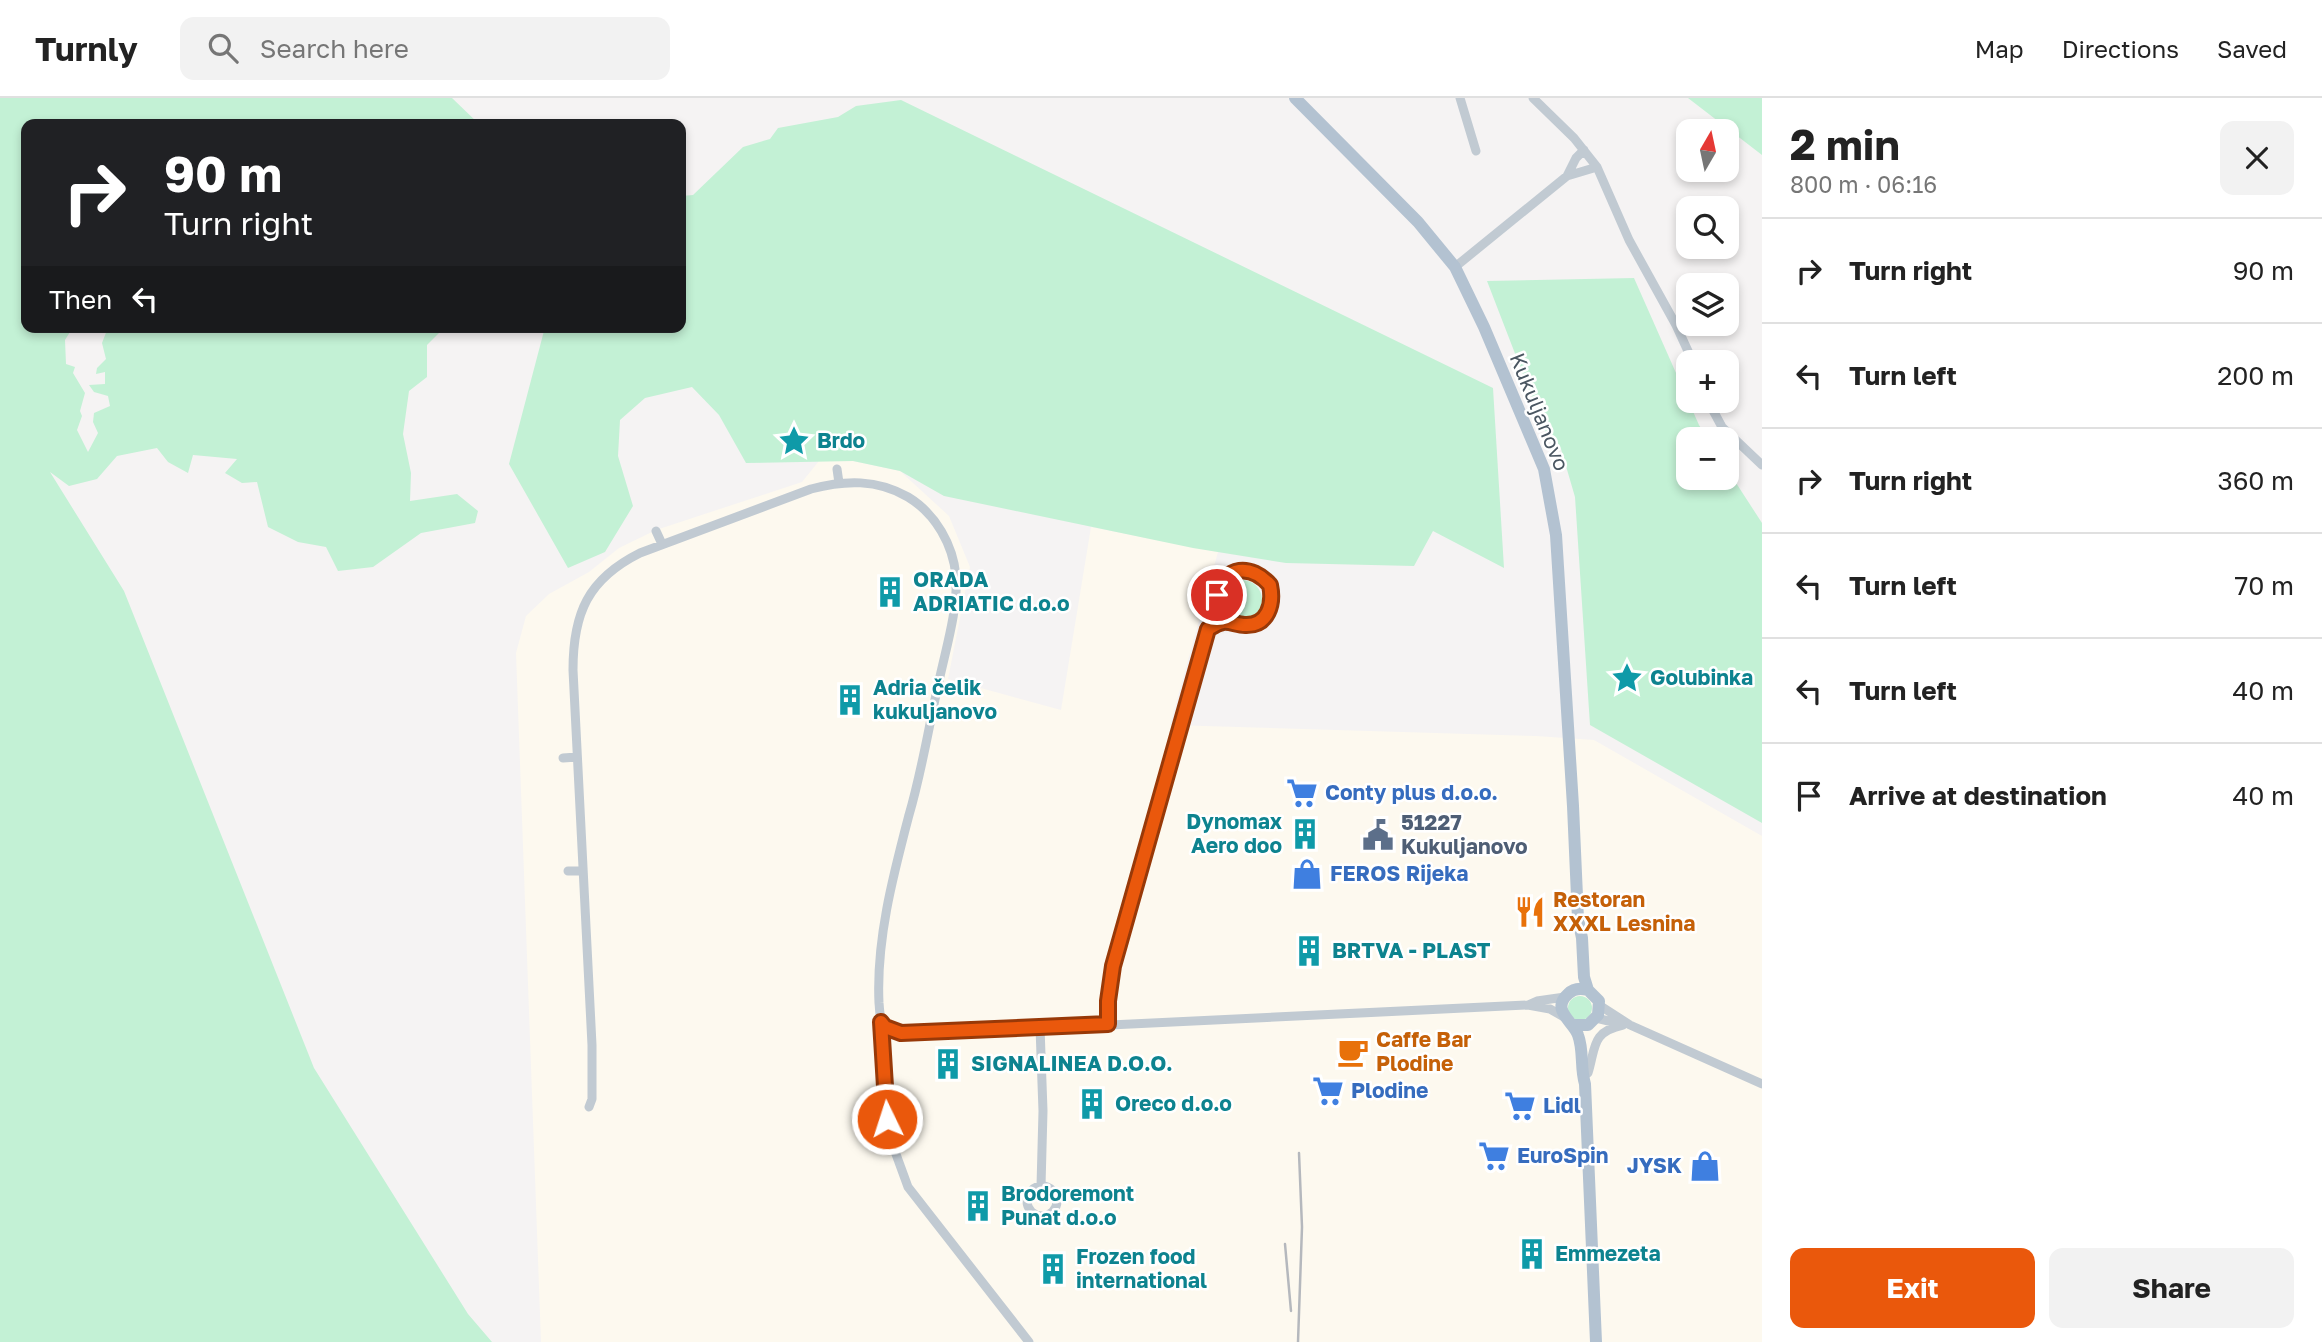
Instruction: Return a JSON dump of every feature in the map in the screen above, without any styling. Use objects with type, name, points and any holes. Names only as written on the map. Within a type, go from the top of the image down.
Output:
[{"type":"main road","name":"Kukuljanovo","points":[[1295,98],[1418,222],[1455,267],[1481,320],[1539,458],[1552,507],[1556,535],[1578,919],[1584,977],[1588,990]]},
{"type":"main road","name":"Kukuljanovo","points":[[1578,919],[1576,978],[1562,1004],[1579,1037],[1582,1074],[1587,1079]]},
{"type":"main road","points":[[1568,994],[1577,989],[1588,990],[1594,994],[1600,1005]]},
{"type":"main road","name":"Kukuljanovo","points":[[1596,1342],[1587,1079],[1592,1022],[1600,1005]]},
{"type":"main road","points":[[1569,1021],[1592,1022]]},
{"type":"street","points":[[1460,98],[1476,151]]},
{"type":"street","points":[[1533,98],[1597,167],[1629,240],[1687,350]]},
{"type":"street","points":[[1567,176],[1584,150]]},
{"type":"street","points":[[1455,267],[1567,176],[1597,167]]},
{"type":"street","points":[[1714,413],[1722,427],[1762,465]]},
{"type":"street","points":[[837,469],[839,483]]},
{"type":"street","points":[[589,1107],[592,1099],[592,1045],[573,652],[574,636],[582,608],[596,586],[616,566],[662,544],[811,489],[853,482],[885,486],[912,500],[932,518],[950,550],[956,574],[945,656],[884,923],[878,982],[889,1135],[908,1186],[1029,1342]]},
{"type":"street","points":[[656,531],[662,544]]},
{"type":"street","points":[[1108,1024],[1113,966],[1208,629],[1220,587],[1232,574],[1249,571],[1258,573],[1270,585],[1272,604],[1262,620],[1245,625],[1225,621],[1208,629]]},
{"type":"street","points":[[563,758],[577,757]]},
{"type":"street","points":[[568,871],[582,871]]},
{"type":"street","points":[[1528,1005],[1568,994]]},
{"type":"street","points":[[881,1022],[885,1027],[901,1033],[1528,1005],[1550,1009],[1569,1021]]},
{"type":"street","points":[[1600,1005],[1627,1025],[1762,1084]]},
{"type":"street","points":[[1592,1022],[1627,1025]]},
{"type":"street","points":[[1587,1079],[1592,1050],[1598,1038],[1609,1029],[1627,1025]]},
{"type":"street","points":[[1040,1027],[1043,1111],[1041,1186]]},
{"type":"shaded area","points":[[819,461],[853,461],[900,471],[949,516],[970,567],[948,679],[1061,710],[1091,527],[1218,552],[1170,725],[1594,740],[1762,836],[1762,1342],[541,1342],[516,653],[526,616],[549,594],[589,572],[619,548],[656,530],[802,482]]},
{"type":"green space","points":[[0,98],[452,98],[474,119],[21,119],[21,333],[69,333],[65,340],[66,364],[75,367],[73,373],[85,393],[77,430],[88,452],[98,433],[93,422],[94,413],[110,406],[108,396],[94,392],[89,385],[105,384],[105,372],[96,374],[97,368],[106,359],[102,343],[106,333],[439,333],[427,345],[427,377],[409,391],[403,434],[411,473],[410,501],[457,494],[478,511],[475,523],[421,533],[373,567],[338,571],[326,547],[298,542],[268,527],[257,482],[242,483],[225,473],[237,459],[193,455],[188,473],[168,462],[157,448],[117,456],[97,479],[69,486],[50,472],[124,591],[314,1068],[468,1314],[492,1342],[0,1342]]},
{"type":"green space","points":[[1688,98],[1762,98],[1762,155],[1740,138],[1740,119],[1715,119]]},
{"type":"green space","points":[[901,100],[1493,388],[1504,568],[1433,531],[1414,566],[1286,563],[1193,548],[944,496],[900,471],[853,461],[746,463],[719,415],[692,387],[645,398],[620,420],[618,456],[633,506],[605,552],[568,568],[509,464],[543,333],[686,333],[686,196],[693,195],[743,147],[770,139],[778,128],[838,117],[856,106]]},
{"type":"green space","points":[[1634,278],[1676,373],[1676,413],[1694,413],[1700,427],[1676,427],[1676,490],[1739,490],[1739,488],[1762,523],[1762,823],[1590,725],[1575,497],[1561,449],[1548,439],[1487,281]]},
{"type":"green space","points":[[1242,580],[1250,581],[1256,586],[1261,592],[1261,608],[1256,614],[1250,619],[1242,620],[1234,619],[1228,614],[1223,608],[1222,600],[1223,592],[1228,586],[1234,581]]},
{"type":"green space","points":[[1580,996],[1591,1003],[1592,1008],[1585,1019],[1580,1020],[1569,1013],[1568,1008],[1575,997]]},
{"type":"railway","points":[[1298,1342],[1302,1227],[1299,1153]]},
{"type":"railway","points":[[1285,1244],[1291,1311]]},
{"type":"place","name":"Brdo","points":[[794,441]]},
{"type":"place","name":"ORADA ADRIATIC d.o.o","points":[[890,592]]},
{"type":"place","name":"Golubinka","points":[[1627,678]]},
{"type":"place","name":"Adria čelik kukuljanovo","points":[[850,700]]},
{"type":"place","name":"Conty plus d.o.o.","points":[[1302,793]]},
{"type":"place","name":"Dynomax Aero doo","points":[[1305,834]]},
{"type":"place","name":"51227 Kukuljanovo","points":[[1378,835]]},
{"type":"place","name":"FEROS Rijeka","points":[[1307,874]]},
{"type":"place","name":"Restoran XXXL Lesnina","points":[[1530,912]]},
{"type":"place","name":"BRTVA - PLAST","points":[[1309,951]]},
{"type":"place","name":"Caffe Bar Plodine","points":[[1353,1052]]},
{"type":"place","name":"SIGNALINEA D.O.O.","points":[[948,1064]]},
{"type":"place","name":"Plodine","points":[[1328,1091]]},
{"type":"place","name":"Oreco d.o.o","points":[[1092,1104]]},
{"type":"place","name":"Lidl","points":[[1520,1106]]},
{"type":"place","name":"EuroSpin","points":[[1494,1156]]},
{"type":"place","name":"JYSK","points":[[1705,1166]]},
{"type":"place","name":"Brodoremont Punat d.o.o","points":[[978,1206]]},
{"type":"place","name":"Emmezeta","points":[[1532,1254]]},
{"type":"place","name":"Frozen food international","points":[[1053,1269]]},
{"type":"route","points":[[887,1119],[881,1022],[885,1027],[901,1033],[1108,1024],[1113,966],[1208,629],[1225,621],[1254,624],[1262,620],[1272,604],[1270,585],[1258,573],[1249,571],[1240,571],[1225,579],[1217,595]]}]
